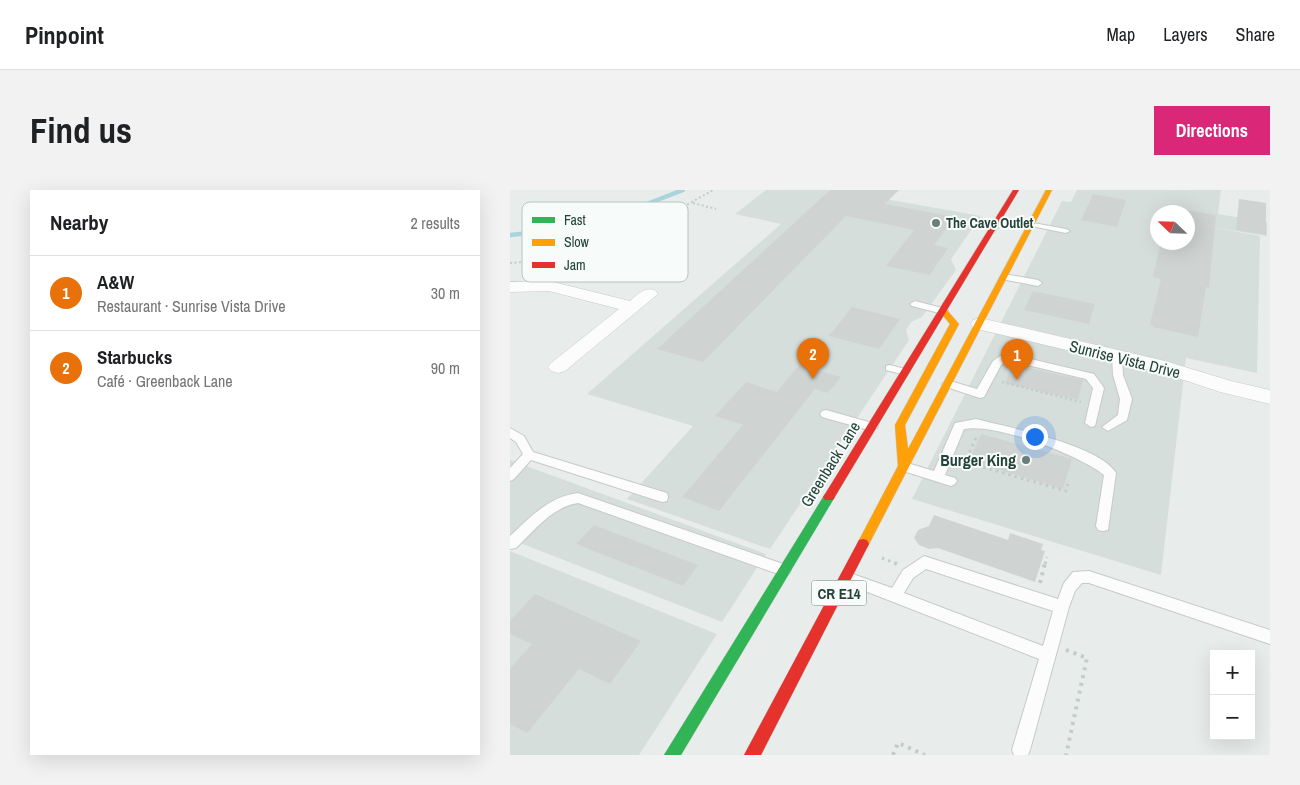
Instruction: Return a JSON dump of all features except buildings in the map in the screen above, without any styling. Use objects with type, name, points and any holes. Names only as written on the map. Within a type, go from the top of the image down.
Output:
[{"type":"main road","name":"Greenback Lane","points":[[672,755],[905,372],[995,232],[1016,190]]},
{"type":"main road","name":"CR E14","points":[[752,755],[948,384],[975,321],[1004,276],[1049,190]]},
{"type":"main road","points":[[904,467],[900,426],[955,324],[943,311]]},
{"type":"street","points":[[510,287],[549,286],[633,307]]},
{"type":"street","points":[[558,367],[649,294]]},
{"type":"street","name":"Sunrise Vista Drive","points":[[975,321],[1117,356],[1270,397]]},
{"type":"lane","points":[[968,224],[995,232]]},
{"type":"lane","points":[[1031,224],[1066,231]]},
{"type":"lane","points":[[1004,276],[1038,283]]},
{"type":"lane","points":[[915,304],[943,311]]},
{"type":"lane","points":[[948,384],[980,394],[996,363],[1006,356],[1090,376],[1099,388],[1091,423]]},
{"type":"lane","points":[[1108,427],[1123,417],[1126,399],[1118,375],[1117,356]]},
{"type":"lane","points":[[890,368],[905,372]]},
{"type":"lane","points":[[826,414],[872,427]]},
{"type":"lane","points":[[938,477],[959,426],[976,423],[1076,452],[1097,461],[1110,473],[1103,526]]},
{"type":"lane","points":[[510,432],[520,439],[529,455],[662,497]]},
{"type":"lane","points":[[510,476],[529,455]]},
{"type":"lane","points":[[904,467],[951,481]]},
{"type":"lane","points":[[511,544],[552,507],[564,499],[578,498],[784,570]]},
{"type":"lane","points":[[896,596],[908,574],[924,562],[1062,607]]},
{"type":"lane","points":[[1021,750],[1062,607],[1073,581],[1078,576],[1089,577],[1270,637]]},
{"type":"lane","points":[[847,578],[1048,655]]},
{"type":"path","points":[[688,204],[713,190]]},
{"type":"path","points":[[692,202],[716,209]]},
{"type":"path","points":[[989,377],[997,381],[1081,402],[1086,381],[1090,376]]},
{"type":"path","points":[[976,438],[965,462],[1066,491],[1069,480]]},
{"type":"path","points":[[893,755],[898,743],[925,755]]},
{"type":"shaded area","points":[[766,190],[835,190],[981,216],[951,259],[956,270],[922,317],[911,322],[906,330],[909,340],[770,549],[627,499],[693,426],[587,394],[781,224],[735,214]]},
{"type":"shaded area","points":[[1077,190],[1221,190],[1218,214],[1267,222],[1267,236],[1211,227],[1260,236],[1257,373],[1186,358],[1161,575],[912,499],[1062,201],[1071,202]]},
{"type":"shaded area","points":[[510,460],[766,554],[722,622],[510,539]]},
{"type":"shaded area","points":[[510,551],[717,634],[639,755],[510,755]]},
{"type":"waterway","points":[[652,202],[683,190]]},
{"type":"waterway","points":[[510,235],[522,234]]},
{"type":"traffic: fast","points":[[672,755],[829,497]]},
{"type":"traffic: slow","points":[[863,544],[1049,190]]},
{"type":"traffic: slow","points":[[904,467],[900,425],[955,324],[943,311]]},
{"type":"traffic: jam","points":[[829,497],[1016,190]]},
{"type":"traffic: jam","points":[[752,755],[863,544]]},
{"type":"place","name":"The Cave Outlet","points":[[936,223]]},
{"type":"place","name":"Starbucks","points":[[813,379]]},
{"type":"place","name":"A&W","points":[[1017,380]]},
{"type":"place","name":"Burger King","points":[[1026,460]]}]
